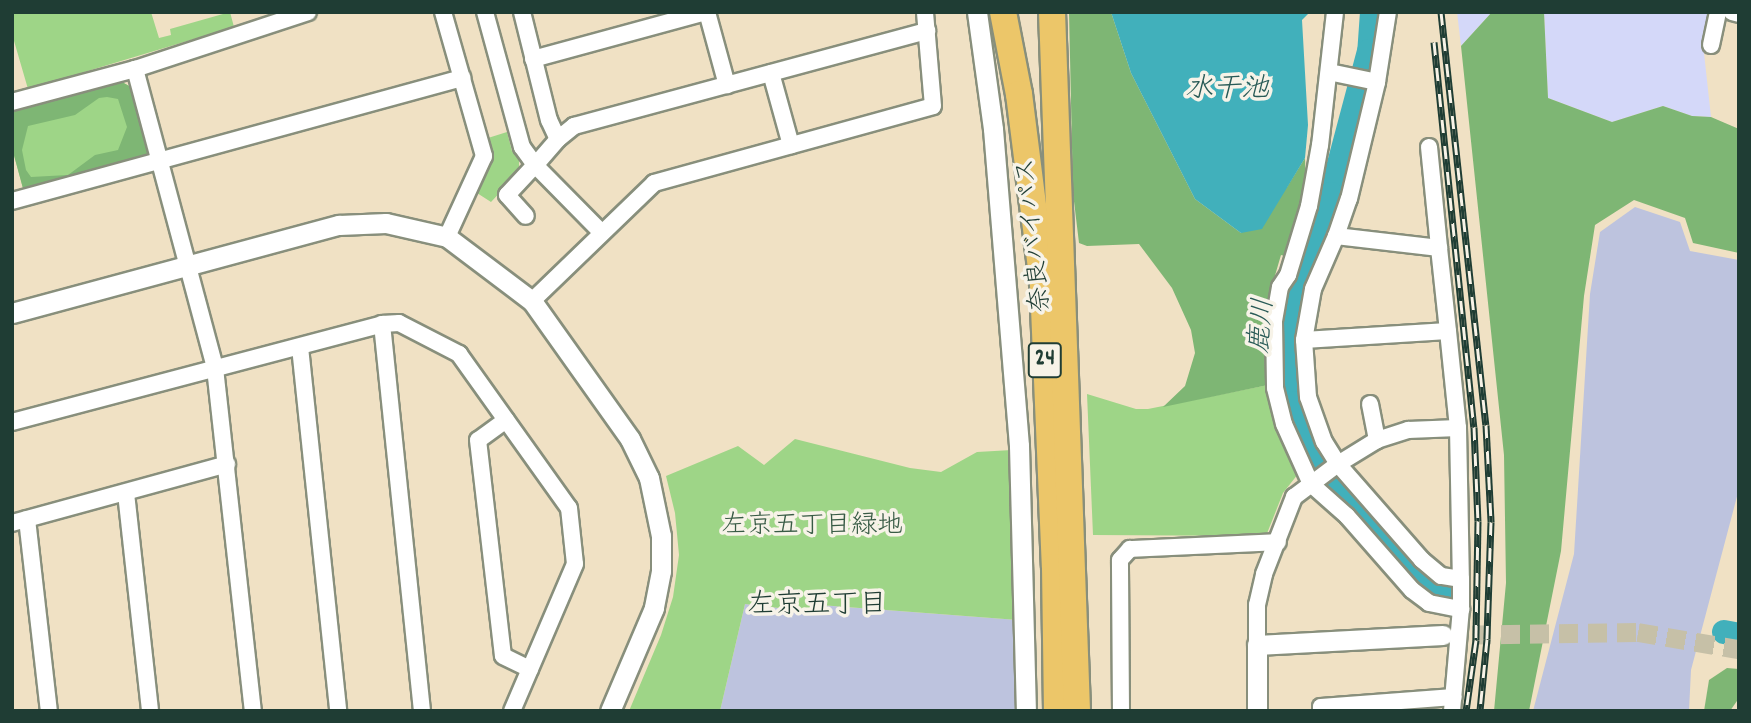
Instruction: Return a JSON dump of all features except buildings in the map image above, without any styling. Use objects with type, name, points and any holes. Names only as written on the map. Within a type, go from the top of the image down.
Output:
[{"type":"highway","name":"奈良バイパス","points":[[1003,12],[1019,94],[1043,284],[1055,567],[1056,711]]},
{"type":"highway","name":"奈良バイパス","points":[[1052,12],[1077,711]]},
{"type":"street","points":[[12,102],[135,69],[307,12]]},
{"type":"street","points":[[443,12],[484,156],[447,237]]},
{"type":"street","points":[[485,12],[522,147],[535,165],[603,233]]},
{"type":"street","points":[[522,12],[548,120],[558,139]]},
{"type":"street","points":[[533,59],[706,12],[727,85]]},
{"type":"street","points":[[532,301],[653,183],[933,106],[925,12]]},
{"type":"street","points":[[977,12],[993,129],[1018,433],[1026,711]]},
{"type":"street","points":[[1335,12],[1320,145],[1309,206],[1287,275],[1280,287],[1274,322],[1275,388],[1284,424],[1325,474],[1441,576],[1461,579]]},
{"type":"street","points":[[1388,12],[1377,82],[1349,199],[1313,289],[1304,340],[1308,397],[1325,442],[1325,474],[1347,516],[1412,590],[1429,603],[1461,609]]},
{"type":"street","points":[[1711,45],[1718,12]]},
{"type":"street","points":[[1732,12],[1739,14]]},
{"type":"street","points":[[526,216],[507,195],[558,139],[574,126],[927,31]]},
{"type":"street","points":[[135,69],[215,368],[253,711]]},
{"type":"street","points":[[1329,72],[1377,82]]},
{"type":"street","points":[[771,73],[790,145]]},
{"type":"street","points":[[12,201],[461,78]]},
{"type":"street","points":[[1321,711],[1321,707],[1453,704],[1461,609],[1458,428],[1429,147]]},
{"type":"street","points":[[12,313],[339,225],[386,223],[447,237],[532,301],[630,439],[649,478],[658,512],[661,571],[654,608],[610,711]]},
{"type":"street","points":[[1336,236],[1439,248]]},
{"type":"street","points":[[12,422],[382,324],[399,323],[459,354],[569,508],[575,564],[512,711]]},
{"type":"street","points":[[382,324],[422,711]]},
{"type":"street","points":[[1304,340],[1448,331]]},
{"type":"street","points":[[300,347],[338,711]]},
{"type":"street","points":[[1370,404],[1377,440]]},
{"type":"street","points":[[506,420],[478,440],[502,656],[530,669]]},
{"type":"street","points":[[1257,711],[1257,605],[1264,574],[1294,497],[1377,440],[1408,430],[1458,428]]},
{"type":"street","points":[[49,711],[19,521],[227,464]]},
{"type":"street","points":[[126,493],[150,711]]},
{"type":"street","points":[[1121,711],[1120,560],[1130,549],[1278,542]]},
{"type":"street","points":[[1257,645],[1443,635]]},
{"type":"shaded area","points":[[1457,12],[1492,12],[1461,46]]},
{"type":"shaded area","points":[[1544,12],[1703,12],[1712,16],[1704,53],[1711,117],[1692,116],[1663,106],[1612,122],[1548,98]]},
{"type":"shaded area","points":[[1635,207],[1680,222],[1690,251],[1739,260],[1739,489],[1691,670],[1689,711],[1533,711],[1574,554],[1590,294],[1600,232]]},
{"type":"shaded area","points":[[745,604],[812,612],[819,605],[1019,620],[1018,711],[720,711]]},
{"type":"green space","points":[[12,12],[151,12],[159,38],[171,35],[170,29],[230,12],[234,27],[28,89],[12,34]]},
{"type":"green space","points":[[1069,12],[1111,12],[1131,73],[1195,199],[1241,233],[1287,187],[1305,158],[1306,194],[1288,257],[1281,255],[1266,306],[1268,385],[1163,407],[1185,386],[1195,353],[1191,330],[1172,288],[1139,244],[1087,246],[1079,243],[1073,193]]},
{"type":"green space","points":[[1492,12],[1544,12],[1548,98],[1612,122],[1663,106],[1692,116],[1711,117],[1739,129],[1739,253],[1693,243],[1685,218],[1634,200],[1595,225],[1584,296],[1561,551],[1529,711],[1494,711],[1506,583],[1504,455],[1461,46]]},
{"type":"green space","points":[[120,81],[131,87],[149,152],[24,192],[12,148],[12,111]]},
{"type":"green space","points":[[120,81],[131,87],[149,152],[144,159],[24,192],[12,148],[12,111]],"holes":[[[99,98],[118,99],[127,127],[118,150],[95,155],[68,175],[31,177],[26,170],[22,150],[28,126],[75,115]]]},
{"type":"green space","points":[[507,132],[512,151],[519,160],[519,172],[491,202],[477,193],[493,157],[488,138]]},
{"type":"green space","points":[[1268,385],[1281,435],[1298,474],[1283,493],[1266,536],[1093,535],[1087,394],[1136,409],[1148,409]]},
{"type":"green space","name":"左京五丁目緑地","points":[[795,439],[910,468],[941,472],[977,452],[1012,450],[1019,620],[820,605],[813,612],[745,604],[720,711],[629,711],[661,635],[673,597],[679,555],[675,513],[666,476],[738,446],[764,465]]},
{"type":"green space","points":[[1727,668],[1739,669],[1739,698],[1730,711],[1704,711],[1709,680]]},
{"type":"water","name":"水干池","points":[[1111,12],[1310,12],[1302,20],[1308,125],[1305,158],[1262,229],[1241,233],[1195,199],[1131,73]]},
{"type":"waterway","name":"鹿川","points":[[1372,12],[1369,51],[1331,194],[1295,292],[1289,364],[1293,403],[1315,460],[1331,482],[1427,588],[1448,595]]},
{"type":"waterway","name":"鹿川","points":[[1724,632],[1739,635]]},
{"type":"tunnel","points":[[1443,635],[1638,632],[1739,649]]},
{"type":"railway","points":[[1441,12],[1486,425],[1491,522],[1487,639],[1480,711]]},
{"type":"railway","points":[[1434,42],[1474,427],[1478,521],[1476,640],[1466,711]]},
{"type":"district","name":"左京五丁目","points":[[817,607]]}]
